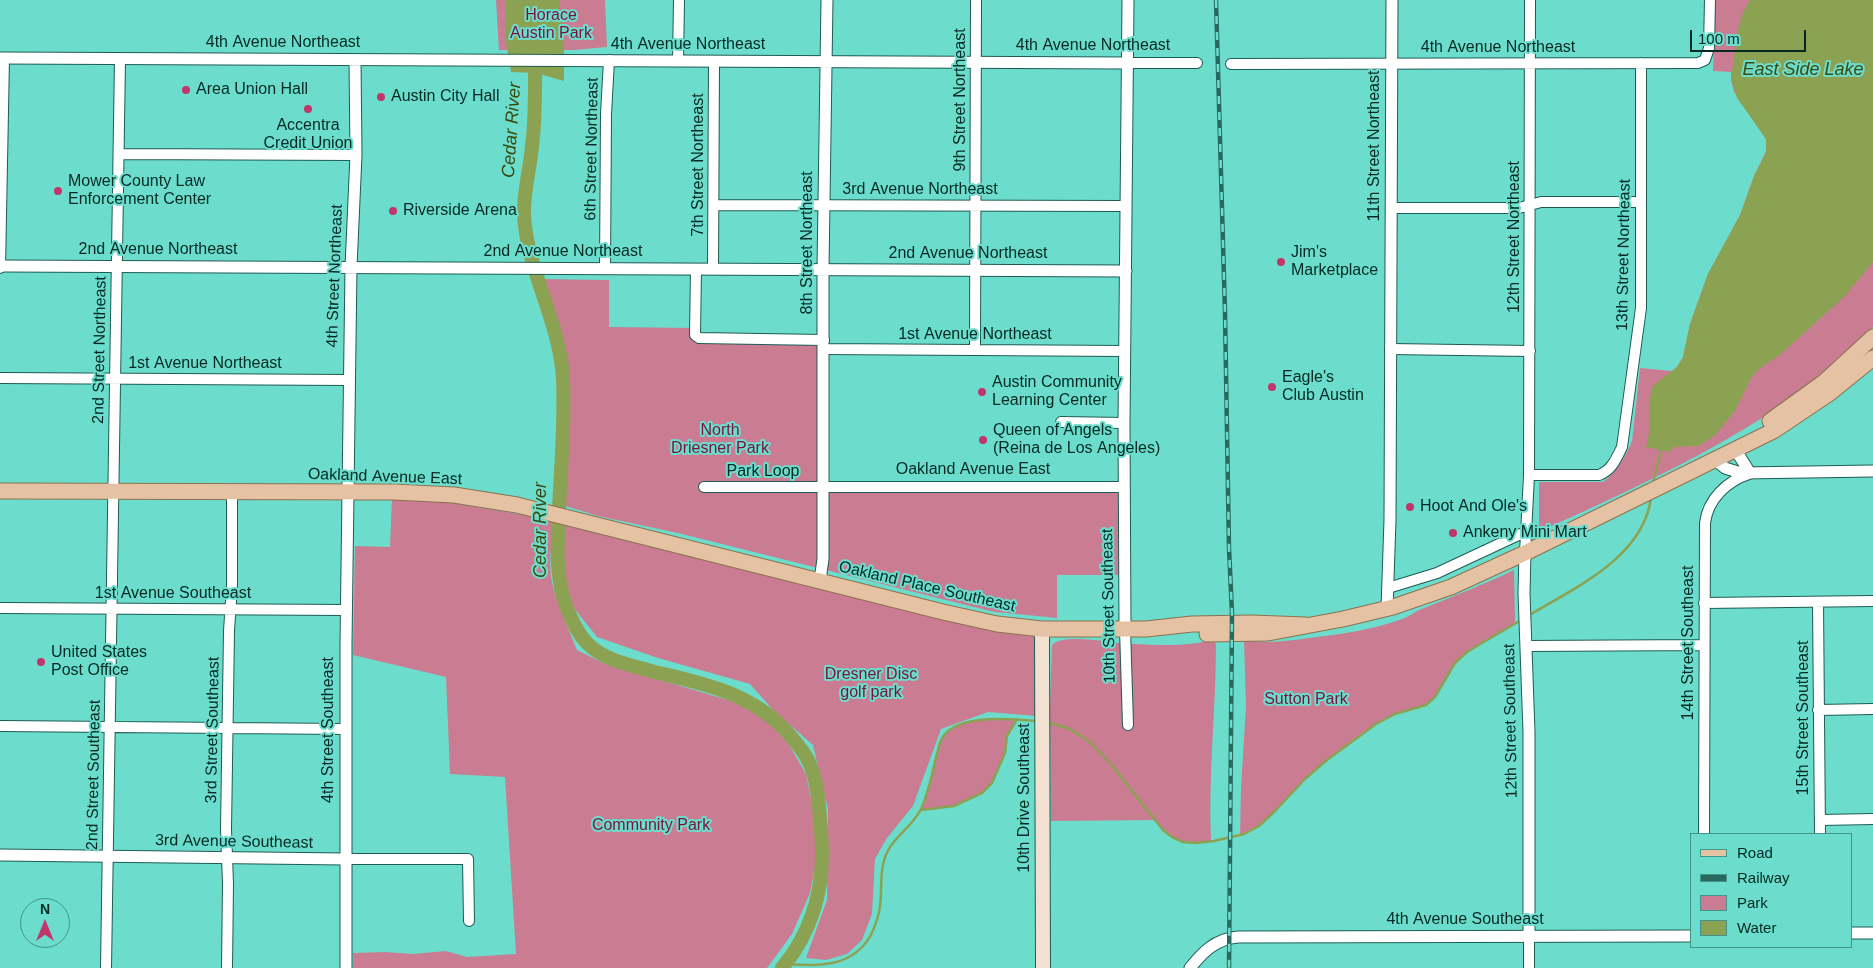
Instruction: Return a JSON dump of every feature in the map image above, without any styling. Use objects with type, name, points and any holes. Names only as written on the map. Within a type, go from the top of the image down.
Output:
[{"type":"main road","points":[[1735,448],[1748,436],[1803,399],[1873,337]]},
{"type":"main road","points":[[1735,448],[1775,430],[1809,409],[1873,358]]},
{"type":"main road","name":"Oakland Place Southeast","points":[[820,580],[980,621],[1011,626],[1042,629],[1146,629],[1198,634],[1268,633],[1387,609],[1451,587],[1525,554],[1735,448]]},
{"type":"main road","name":"Oakland Avenue East","points":[[0,492],[347,492],[444,494],[535,509],[820,580]]},
{"type":"main road","name":"10th Drive Southeast","points":[[1042,629],[1043,968]]},
{"type":"street","points":[[678,61],[679,0]]},
{"type":"street","name":"8th Street Northeast","points":[[820,580],[823,558],[823,270],[826,0]]},
{"type":"street","name":"9th Street Northeast","points":[[975,350],[976,0]]},
{"type":"street","name":"10th Street Southeast","points":[[1128,0],[1124,423],[1125,629],[1128,725]]},
{"type":"street","name":"11th Street Northeast","points":[[1387,609],[1390,472],[1392,0]]},
{"type":"street","name":"12th Street Northeast","points":[[1529,474],[1530,0]]},
{"type":"street","name":"4th Avenue Northeast","points":[[1231,64],[1691,64],[1705,60],[1709,48],[1710,0]]},
{"type":"street","points":[[0,267],[2,58]]},
{"type":"street","name":"4th Avenue Northeast","points":[[2,58],[1197,63]]},
{"type":"street","name":"2nd Street Northeast","points":[[112,492],[120,59]]},
{"type":"street","name":"4th Street Northeast","points":[[347,492],[351,267],[356,155],[355,60]]},
{"type":"street","name":"6th Street Northeast","points":[[605,269],[606,114],[609,60]]},
{"type":"street","name":"7th Street Northeast","points":[[713,269],[714,61]]},
{"type":"street","name":"13th Street Northeast","points":[[1529,474],[1599,474],[1606,472],[1622,447],[1641,308],[1641,64]]},
{"type":"street","points":[[119,154],[356,155]]},
{"type":"street","points":[[1391,208],[1518,208],[1541,202],[1641,202]]},
{"type":"street","name":"3rd Avenue Northeast","points":[[714,205],[1126,206]]},
{"type":"street","name":"2nd Avenue Northeast","points":[[0,267],[1126,271]]},
{"type":"street","name":"1st Avenue Northeast","points":[[696,269],[695,335],[705,339],[975,350],[1125,351]]},
{"type":"street","points":[[1390,349],[1530,351]]},
{"type":"street","name":"1st Avenue Northeast","points":[[0,378],[349,380]]},
{"type":"street","points":[[1061,422],[1124,423]]},
{"type":"street","points":[[1735,448],[1750,473]]},
{"type":"street","points":[[1714,459],[1725,468],[1750,473],[1873,471]]},
{"type":"street","name":"14th Street Southeast","points":[[1704,833],[1704,532],[1707,514],[1714,498],[1738,477],[1750,473]]},
{"type":"street","name":"12th Street Southeast","points":[[1529,474],[1524,593],[1529,732],[1529,968]]},
{"type":"street","name":"Park Loop","points":[[704,487],[822,487]]},
{"type":"street","name":"Oakland Avenue East","points":[[822,487],[1124,488]]},
{"type":"street","name":"2nd Street Southeast","points":[[106,968],[112,492]]},
{"type":"street","name":"3rd Street Southeast","points":[[227,968],[226,829],[232,492]]},
{"type":"street","name":"4th Street Southeast","points":[[346,968],[345,729],[347,492]]},
{"type":"street","points":[[1388,588],[1438,573],[1527,531]]},
{"type":"street","points":[[1704,603],[1873,601]]},
{"type":"street","name":"15th Street Southeast","points":[[1818,602],[1820,833]]},
{"type":"street","name":"1st Avenue Southeast","points":[[0,608],[346,610]]},
{"type":"street","points":[[1526,641],[1704,646]]},
{"type":"street","points":[[1818,710],[1873,709]]},
{"type":"street","points":[[0,726],[345,729]]},
{"type":"street","points":[[1820,820],[1873,819]]},
{"type":"street","name":"3rd Avenue Southeast","points":[[0,855],[468,859],[468,921]]},
{"type":"street","points":[[1853,933],[1873,933]]},
{"type":"street","name":"4th Avenue Southeast","points":[[1190,968],[1212,945],[1224,939],[1238,937],[1690,936]]},
{"type":"green space","name":"Horace Austin Park","points":[[496,0],[605,0],[607,47],[573,50],[499,50]]},
{"type":"green space","name":"East Side Lake","points":[[1715,0],[1873,0],[1873,327],[1838,361],[1800,392],[1759,420],[1673,469],[1539,532],[1539,482],[1603,482],[1612,474],[1624,458],[1632,441],[1640,368],[1672,371],[1683,357],[1690,324],[1708,274],[1740,215],[1754,176],[1767,149],[1766,139],[1734,92],[1731,72],[1713,71]]},
{"type":"green space","name":"North Driesner Park","points":[[538,279],[609,280],[609,327],[695,328],[695,335],[824,340],[822,487],[1124,487],[1124,575],[1057,575],[1057,618],[995,612],[682,534],[598,516],[559,504],[564,424],[564,384],[559,344]]},
{"type":"green space","name":"Community Park","points":[[392,498],[440,501],[554,520],[550,561],[552,584],[577,650],[603,663],[738,703],[767,720],[788,743],[806,774],[815,817],[816,863],[810,893],[792,934],[767,968],[353,968],[353,953],[384,952],[413,954],[446,951],[467,957],[516,954],[505,777],[450,774],[446,677],[353,655],[355,546],[390,547]]},
{"type":"green space","name":"Dresner Disc golf park","points":[[563,521],[1036,633],[1037,716],[988,712],[941,729],[913,806],[887,838],[875,859],[872,914],[862,940],[847,954],[826,960],[806,958],[827,900],[828,809],[813,745],[774,711],[750,684],[658,658],[597,637],[573,607],[563,570]]},
{"type":"green space","name":"Sutton Park","points":[[1514,570],[1515,624],[1466,652],[1455,663],[1435,697],[1426,705],[1395,714],[1376,724],[1327,760],[1305,779],[1260,825],[1240,835],[1246,706],[1244,640],[1260,642],[1285,641],[1380,626],[1404,618]]},
{"type":"green space","points":[[1067,639],[1164,645],[1205,642],[1214,639],[1216,645],[1216,669],[1210,817],[1211,842],[1194,843],[1180,840],[1168,833],[1156,820],[1051,821],[1050,708],[1052,645]]},
{"type":"green space","points":[[996,718],[1017,719],[1007,736],[1005,753],[992,783],[982,793],[954,806],[921,810],[942,737],[954,727]]},
{"type":"water","points":[[506,0],[559,0],[564,51],[564,81],[536,73],[511,72],[506,42]]},
{"type":"water","name":"East Side Lake","points":[[1750,0],[1873,0],[1873,262],[1845,296],[1781,354],[1759,369],[1751,378],[1735,411],[1715,435],[1699,446],[1674,447],[1669,452],[1646,447],[1649,434],[1649,401],[1652,388],[1677,367],[1683,357],[1690,324],[1708,274],[1740,215],[1754,176],[1766,153],[1766,139],[1737,98],[1731,79],[1738,29],[1744,10]]},
{"type":"waterway","name":"Cedar River","points":[[535,54],[534,123],[524,216],[531,258],[561,358],[563,428],[558,548],[559,573],[564,598],[576,628],[593,649],[609,658],[626,664],[707,685],[741,698],[773,718],[793,739],[807,758],[815,779],[819,805],[822,850],[820,886],[816,904],[803,937],[782,968]]},
{"type":"waterway","points":[[1653,483],[1661,450]]},
{"type":"waterway","points":[[1528,616],[1585,582],[1621,554],[1635,538],[1645,519],[1651,498]]},
{"type":"waterway","points":[[1048,722],[1070,729],[1090,742],[1110,763],[1163,830],[1172,837],[1183,842],[1214,841],[1244,834],[1259,826],[1305,779],[1327,760],[1376,724],[1395,714],[1426,705],[1435,697],[1455,663],[1467,652],[1521,620]]},
{"type":"waterway","points":[[785,964],[811,965],[834,963],[854,954],[871,935],[877,921],[881,901],[882,870],[886,856],[895,841],[912,823],[921,809],[940,743],[946,733],[956,726],[983,720],[1013,719],[1037,721]]},
{"type":"waterway","points":[[921,810],[954,806],[982,793],[992,783],[1005,753],[1007,736],[1017,719]]},
{"type":"railway","points":[[1216,0],[1232,613],[1229,968]]},
{"type":"place","name":"Area Union Hall","points":[[186,90]]},
{"type":"place","name":"Austin City Hall","points":[[381,97]]},
{"type":"place","name":"Accentra Credit Union","points":[[308,109]]},
{"type":"place","name":"Mower County Law Enforcement Center","points":[[58,191]]},
{"type":"place","name":"Riverside Arena","points":[[393,211]]},
{"type":"place","name":"Jim's Marketplace","points":[[1281,262]]},
{"type":"place","name":"Eagle's Club Austin","points":[[1272,387]]},
{"type":"place","name":"Austin Community Learning Center","points":[[982,392]]},
{"type":"place","name":"Queen of Angels (Reina de Los Angeles)","points":[[983,440]]},
{"type":"place","name":"Hoot And Ole's","points":[[1410,507]]},
{"type":"place","name":"Ankeny Mini Mart","points":[[1453,533]]},
{"type":"place","name":"United States Post Office","points":[[41,662]]}]
